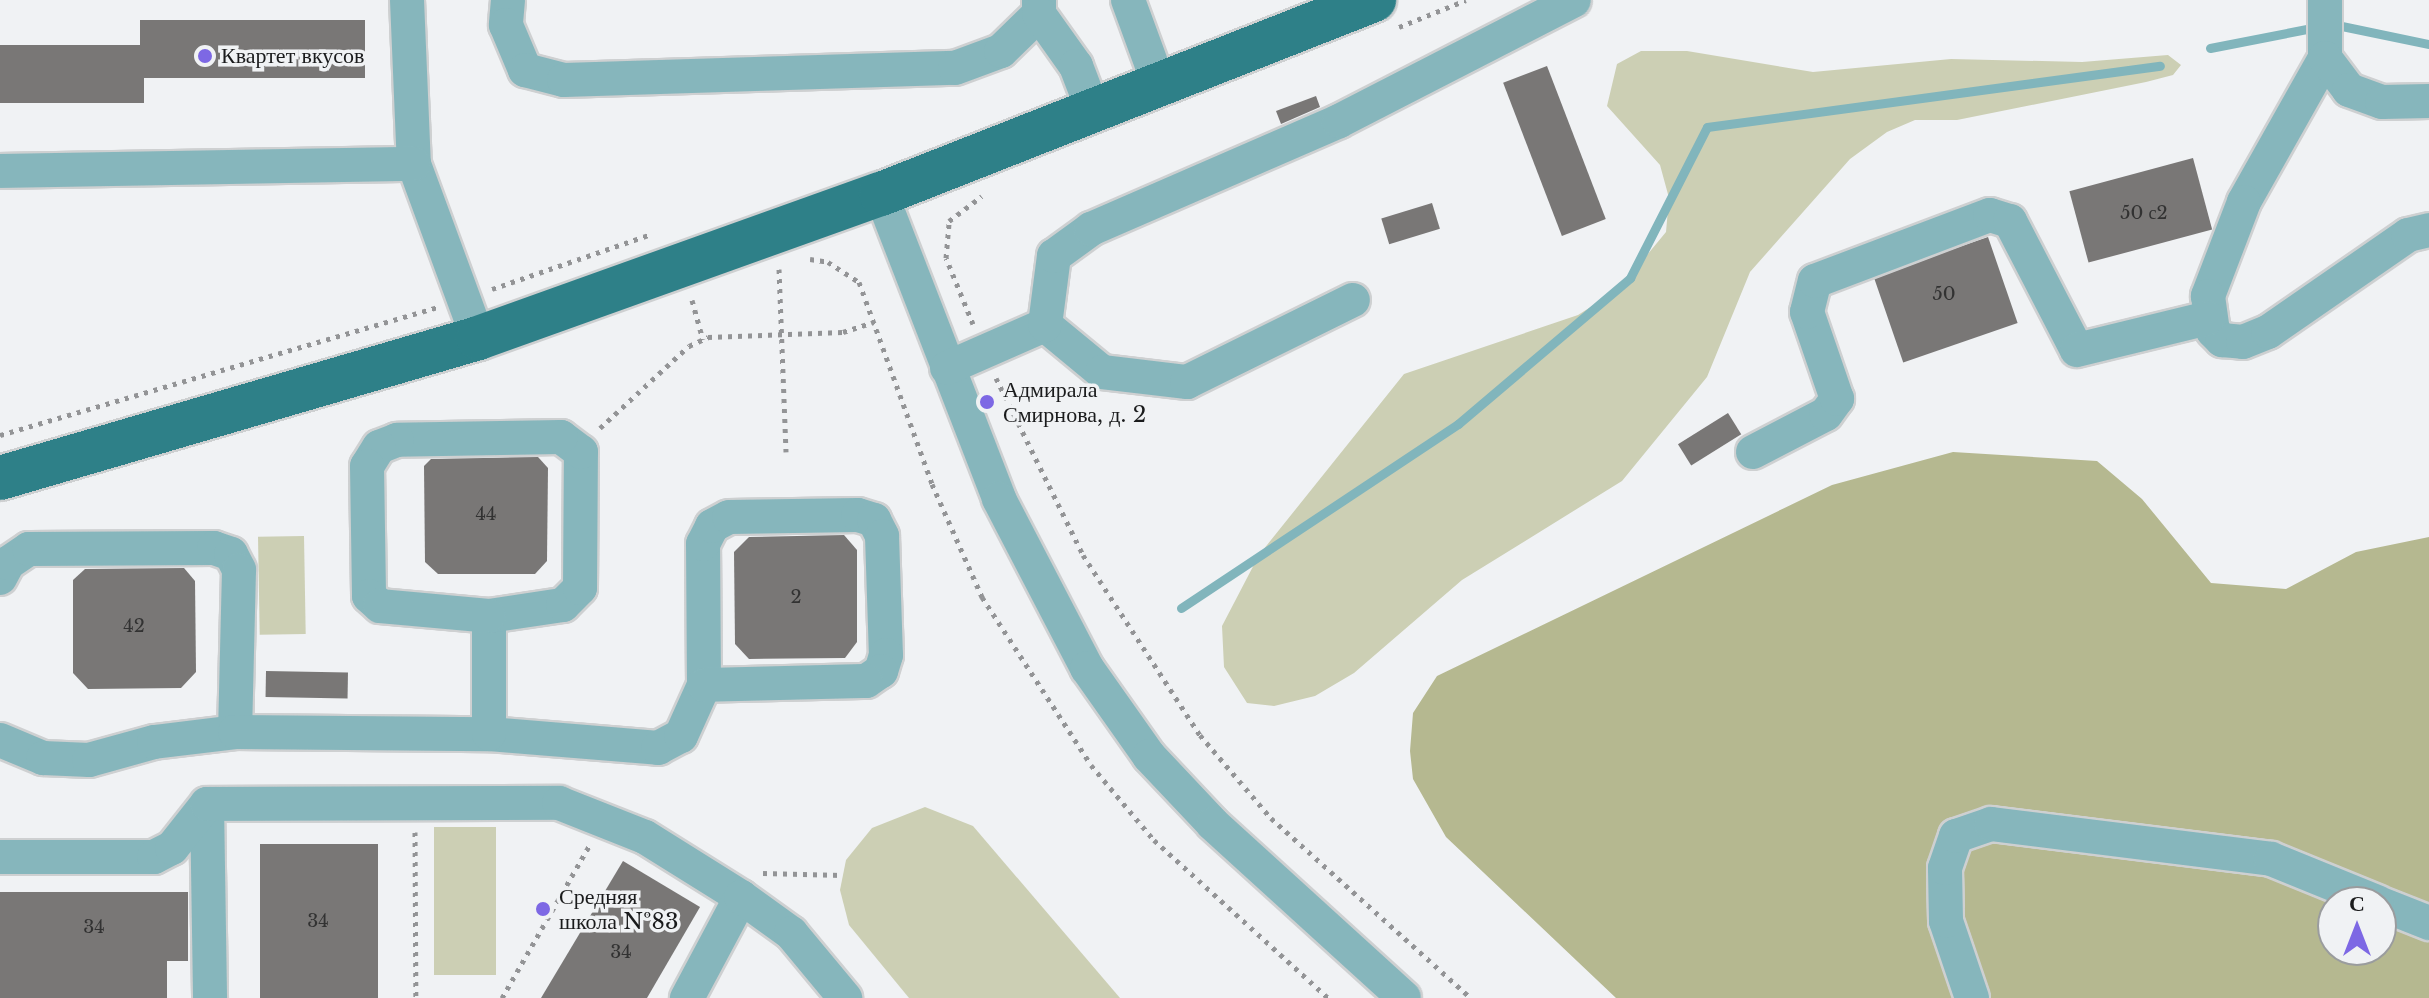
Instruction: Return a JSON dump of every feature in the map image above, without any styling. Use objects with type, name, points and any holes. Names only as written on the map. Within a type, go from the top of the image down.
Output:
[{"type":"main road","points":[[0,478],[470,318],[881,194],[1158,82],[1383,15]]},
{"type":"street","points":[[407,0],[414,164],[470,318]]},
{"type":"street","points":[[508,0],[506,25],[525,70],[564,80],[955,68],[1001,51],[1039,7],[1076,66],[1092,108]]},
{"type":"street","points":[[1128,0],[1158,82]]},
{"type":"street","points":[[1045,325],[1054,256],[1091,229],[1339,121],[1574,0]]},
{"type":"street","points":[[2325,0],[2325,58],[2244,202],[2208,296],[2208,318],[2222,340],[2243,342],[2294,318],[2408,235],[2429,230]]},
{"type":"street","points":[[2325,58],[2349,90],[2382,102],[2429,101]]},
{"type":"street","points":[[0,171],[414,164]]},
{"type":"street","points":[[881,194],[999,499],[1065,626],[1149,756],[1213,824],[1404,998]]},
{"type":"street","points":[[1753,452],[1826,414],[1837,399],[1807,312],[1815,281],[1990,215],[2010,221],[2077,350],[2208,318]]},
{"type":"street","points":[[1045,325],[1102,372],[1187,382],[1353,300]]},
{"type":"street","points":[[947,368],[1045,325]]},
{"type":"street","points":[[561,437],[577,446],[580,588],[563,605],[489,616],[380,606],[369,596],[372,455],[397,440],[561,437]]},
{"type":"street","points":[[0,740],[43,758],[89,760],[154,742],[235,732],[489,734],[658,748],[681,736],[704,685],[703,544],[712,526],[729,517],[858,515],[874,520],[882,536],[886,655],[881,671],[866,681],[704,685]]},
{"type":"street","points":[[0,578],[8,563],[29,549],[214,548],[231,554],[239,570],[235,732]]},
{"type":"street","points":[[489,616],[489,734]]},
{"type":"street","points":[[207,804],[559,803],[605,817],[710,872],[791,933],[845,998]]},
{"type":"street","points":[[0,857],[154,857],[172,848],[207,804]]},
{"type":"street","points":[[207,804],[210,998]]},
{"type":"street","points":[[1972,998],[1946,921],[1945,868],[1956,836],[1991,824],[2271,859],[2337,886]]},
{"type":"street","points":[[687,998],[741,897]]},
{"type":"street","points":[[2397,910],[2429,923]]},
{"type":"path","points":[[1383,15],[1466,0]]},
{"type":"path","points":[[993,192],[949,221],[946,258],[985,353],[1083,555],[1200,735],[1271,818],[1471,998]]},
{"type":"path","points":[[0,435],[470,318],[656,233]]},
{"type":"path","points":[[778,265],[784,336],[786,452]]},
{"type":"path","points":[[691,295],[703,340]]},
{"type":"path","points":[[577,446],[703,340],[784,336],[873,322]]},
{"type":"path","points":[[415,803],[416,998]]},
{"type":"path","points":[[502,998],[605,817]]},
{"type":"path","points":[[710,872],[842,875]]},
{"type":"green space","points":[[1641,51],[1687,51],[1813,72],[1951,59],[2082,62],[2168,55],[2181,65],[2173,75],[2146,82],[1957,120],[1915,120],[1887,132],[1850,159],[1750,272],[1707,377],[1622,481],[1462,580],[1354,673],[1315,696],[1274,706],[1247,703],[1224,667],[1222,626],[1259,555],[1404,374],[1578,315],[1619,289],[1666,232],[1669,198],[1660,165],[1607,106],[1617,64]]},
{"type":"green space","points":[[1953,452],[2097,461],[2142,499],[2211,583],[2286,589],[2356,552],[2429,537],[2429,998],[1616,998],[1446,837],[1413,779],[1410,751],[1413,713],[1437,676],[1832,485]]},
{"type":"green space","points":[[304,536],[306,634],[260,635],[258,537]]},
{"type":"green space","points":[[925,807],[973,826],[1120,998],[909,998],[849,925],[840,890],[846,860],[872,828]]},
{"type":"green space","points":[[434,827],[496,827],[496,975],[434,975]]},
{"type":"building","points":[[140,20],[365,20],[365,78],[144,78],[144,103],[0,103],[0,45],[140,45]]},
{"type":"building","points":[[1547,66],[1606,219],[1562,236],[1503,83]]},
{"type":"building","points":[[1316,96],[1320,107],[1281,124],[1276,111]]},
{"type":"building","points":[[2193,158],[2212,229],[2089,263],[2069,191]]},
{"type":"building","points":[[1432,203],[1440,229],[1389,244],[1381,218]]},
{"type":"building","points":[[1988,237],[2018,323],[1903,362],[1874,276]]},
{"type":"building","points":[[1728,413],[1741,434],[1691,465],[1678,444]]},
{"type":"building","points":[[538,457],[548,468],[547,561],[535,574],[438,574],[425,562],[424,466],[431,459]]},
{"type":"building","points":[[844,535],[857,550],[857,642],[845,658],[749,659],[735,644],[734,552],[749,537]]},
{"type":"building","points":[[184,568],[195,581],[196,672],[181,688],[88,689],[73,673],[73,580],[85,569]]},
{"type":"building","points":[[266,671],[348,672],[348,698],[266,697]]},
{"type":"building","points":[[260,844],[378,844],[378,998],[260,998]]},
{"type":"building","points":[[623,861],[700,907],[647,998],[541,998]]},
{"type":"building","points":[[0,892],[188,892],[188,961],[167,961],[167,998],[0,998]]},
{"type":"waterway","points":[[2332,24],[2429,44]]},
{"type":"waterway","points":[[2210,48],[2317,27]]},
{"type":"waterway","points":[[1181,608],[1458,424],[1630,278],[1707,127],[2160,66]]},
{"type":"place","name":"Квартет вкусов","points":[[205,56]]},
{"type":"place","name":"Адмирала Смирнова, д. 2","points":[[987,402]]},
{"type":"place","name":"Средняя школа №83","points":[[543,909]]}]
